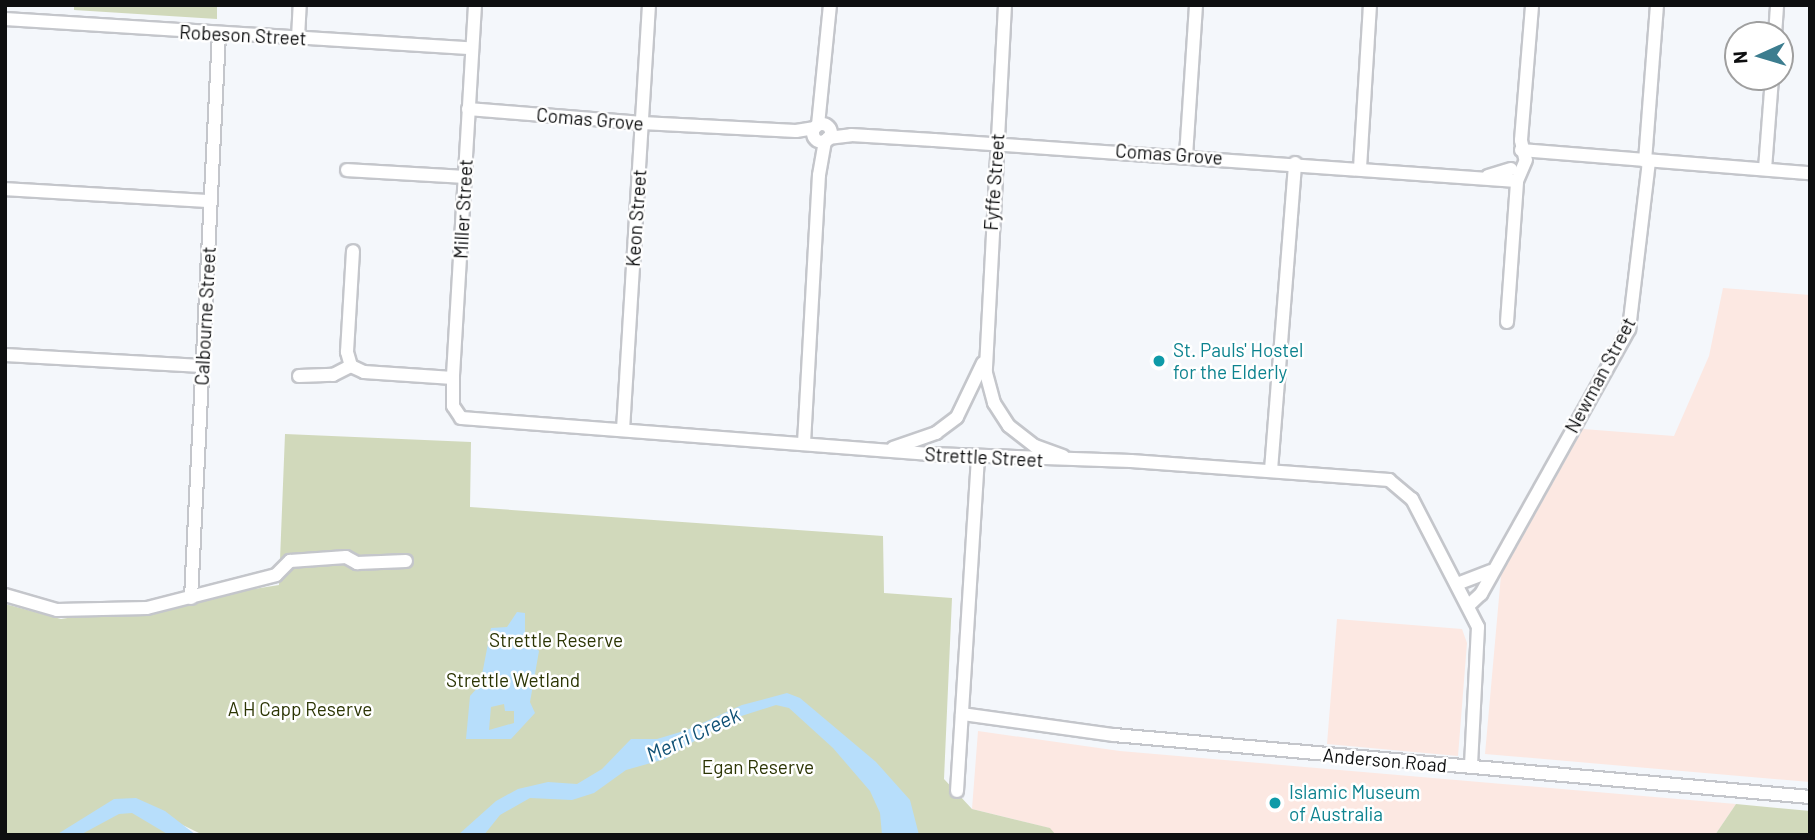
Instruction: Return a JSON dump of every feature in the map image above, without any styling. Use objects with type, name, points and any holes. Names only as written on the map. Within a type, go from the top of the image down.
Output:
[{"type":"street","points":[[298,38],[300,5]]},
{"type":"street","name":"Miller Street","points":[[455,412],[453,379],[475,5]]},
{"type":"street","name":"Keon Street","points":[[623,430],[649,5]]},
{"type":"street","points":[[804,443],[830,5]]},
{"type":"street","name":"Fyffe Street","points":[[1005,5],[985,360],[994,403],[1009,426],[1035,446],[1073,459]]},
{"type":"street","points":[[1186,156],[1195,5]]},
{"type":"street","points":[[1360,168],[1370,5]]},
{"type":"street","points":[[1507,322],[1514,175],[1524,155],[1532,5]]},
{"type":"street","name":"Newman Street","points":[[1468,606],[1480,594],[1629,329],[1647,161],[1657,5]]},
{"type":"street","name":"Robeson Street","points":[[8,21],[472,48]]},
{"type":"street","name":"Calbourne Street","points":[[191,598],[219,34]]},
{"type":"street","points":[[1765,169],[1771,91]]},
{"type":"street","name":"Comas Grove","points":[[468,108],[642,123],[1487,176],[1514,175]]},
{"type":"street","points":[[1524,155],[1549,154],[1810,173]]},
{"type":"street","points":[[1271,470],[1295,163]]},
{"type":"street","points":[[347,170],[464,177]]},
{"type":"street","points":[[5,189],[210,201]]},
{"type":"street","points":[[353,251],[347,352],[351,366],[364,372],[453,379]]},
{"type":"street","points":[[5,355],[202,366]]},
{"type":"street","name":"Fyffe Street","points":[[886,450],[921,439],[952,421],[965,407],[985,360]]},
{"type":"street","points":[[299,376],[333,375],[351,366]]},
{"type":"street","name":"Strettle Street","points":[[455,412],[469,422],[623,430],[978,457],[1073,459],[1382,477],[1395,482],[1412,499],[1457,584]]},
{"type":"street","points":[[957,791],[978,457]]},
{"type":"street","points":[[5,595],[57,610],[101,611],[191,598],[276,575],[290,561],[346,557],[357,564],[406,561]]},
{"type":"street","points":[[1471,767],[1480,641],[1457,584],[1491,571]]},
{"type":"street","name":"Anderson Road","points":[[962,714],[1114,736],[1810,797]]},
{"type":"shaded area","points":[[1723,288],[1810,295],[1810,782],[1485,754],[1501,575],[1583,429],[1674,436],[1709,356]]},
{"type":"shaded area","points":[[1337,619],[1462,629],[1467,643],[1458,756],[1327,744]]},
{"type":"shaded area","points":[[978,731],[1120,751],[1736,804],[1715,835],[1056,835],[1049,828],[972,809]]},
{"type":"green space","points":[[74,5],[217,5],[217,19],[74,10]]},
{"type":"green space","points":[[285,434],[471,442],[470,507],[883,536],[884,593],[952,598],[944,779],[972,809],[1050,828],[1056,835],[203,835],[150,809],[186,835],[5,835],[5,604],[61,619],[279,585]]},
{"type":"green space","points":[[1736,804],[1810,811],[1810,835],[1715,835]]},
{"type":"water","name":"Strettle Wetland","points":[[517,612],[525,613],[525,636],[539,651],[530,702],[535,713],[511,739],[466,739],[470,696],[480,685],[491,628],[507,627]],"holes":[[[504,704],[505,711],[514,711],[514,723],[489,730],[491,707]]]},
{"type":"water","name":"Merri Creek","points":[[787,693],[800,698],[876,762],[910,800],[919,835],[882,835],[880,813],[870,791],[833,748],[789,708],[776,705],[729,720],[665,759],[626,770],[594,793],[572,800],[530,798],[500,815],[484,835],[458,835],[496,801],[518,789],[548,782],[577,784],[602,769],[631,739],[657,739],[687,730],[742,705]]},
{"type":"water","points":[[136,798],[165,811],[196,835],[169,835],[132,813],[119,814],[80,835],[56,835],[114,799]]},
{"type":"place","name":"St. Pauls' Hostel for the Elderly","points":[[1159,361]]},
{"type":"place","name":"Islamic Museum of Australia","points":[[1275,803]]},
{"type":"park label","name":"Strettle Reserve","points":[[556,640]]},
{"type":"park label","name":"A H Capp Reserve","points":[[300,709]]},
{"type":"park label","name":"Egan Reserve","points":[[758,767]]}]
